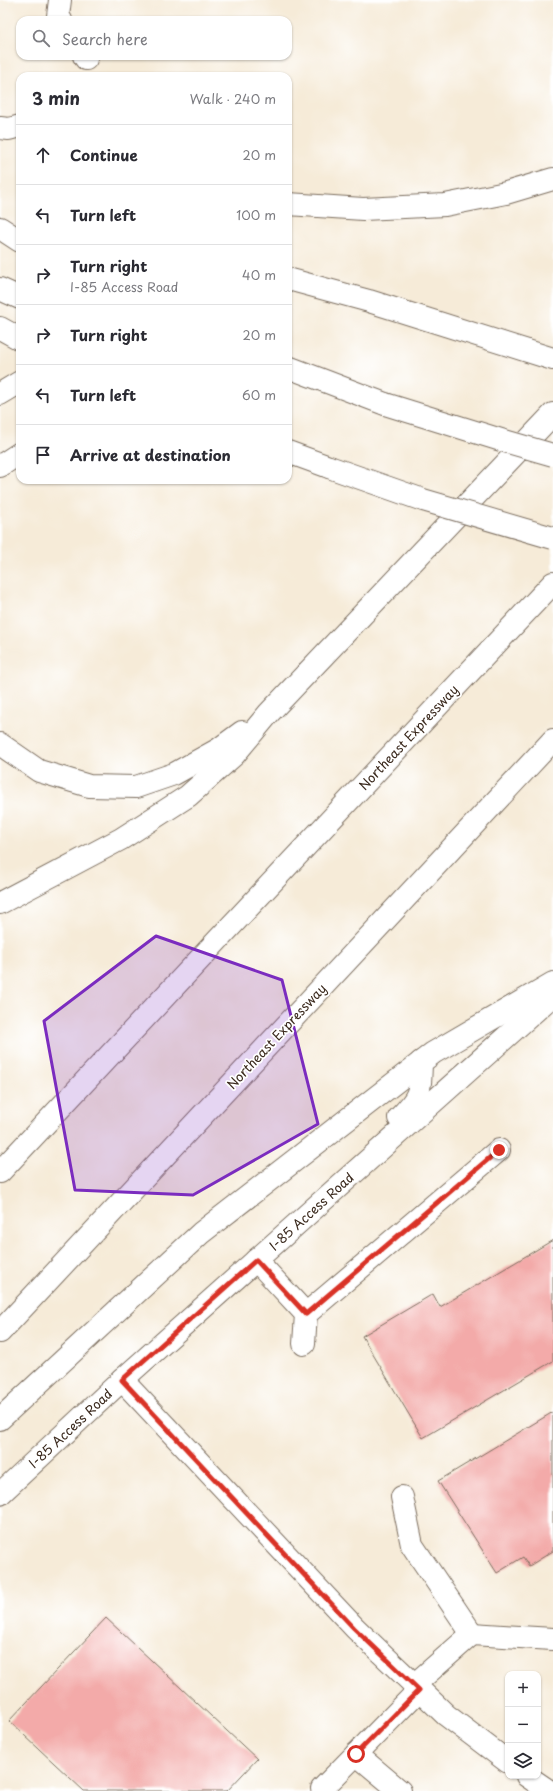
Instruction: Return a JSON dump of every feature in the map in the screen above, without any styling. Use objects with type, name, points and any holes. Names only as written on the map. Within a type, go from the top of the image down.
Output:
[{"type":"main road","points":[[58,16],[60,0]]},
{"type":"main road","points":[[0,128],[9,129],[16,127]]},
{"type":"main road","points":[[292,204],[363,209],[445,205],[506,193],[553,179]]},
{"type":"main road","points":[[0,228],[16,238]]},
{"type":"main road","points":[[292,280],[369,301],[553,359]]},
{"type":"main road","points":[[0,289],[16,296]]},
{"type":"main road","points":[[0,328],[16,337]]},
{"type":"main road","points":[[292,369],[385,404],[501,440],[553,454]]},
{"type":"main road","points":[[0,394],[16,384]]},
{"type":"main road","points":[[0,903],[122,838],[188,796],[234,755],[269,713],[553,414]]},
{"type":"main road","points":[[292,453],[423,500],[553,538]]},
{"type":"main road","points":[[0,466],[16,456]]},
{"type":"main road","name":"Northeast Expressway","points":[[0,1172],[553,582]]},
{"type":"main road","points":[[0,744],[39,771],[90,786],[136,787],[174,774],[218,748],[269,713]]},
{"type":"main road","name":"Northeast Expressway","points":[[0,1332],[553,740]]},
{"type":"main road","points":[[0,1419],[201,1233],[433,1053],[553,983]]},
{"type":"main road","name":"I-85 Access Road","points":[[0,1494],[122,1380],[553,995]]},
{"type":"main road","points":[[173,1334],[211,1291],[412,1105],[420,1090],[421,1062]]},
{"type":"main road","points":[[304,1344],[306,1314],[499,1150]]},
{"type":"main road","points":[[256,1260],[306,1314]]},
{"type":"main road","points":[[122,1380],[354,1628],[446,1715],[505,1760]]},
{"type":"main road","points":[[402,1497],[412,1545],[472,1634]]},
{"type":"main road","points":[[322,1789],[417,1687],[472,1634],[553,1639]]},
{"type":"main road","points":[[356,1754],[400,1791]]},
{"type":"main road","points":[[531,1779],[549,1791]]},
{"type":"highlighted area","points":[[156,936],[282,980],[318,1124],[193,1195],[75,1190],[44,1021]]},
{"type":"building","points":[[553,1240],[553,1361],[423,1438],[362,1336],[433,1294],[440,1307]]},
{"type":"building","points":[[553,1412],[553,1551],[529,1566],[523,1557],[497,1573],[438,1481]]},
{"type":"building","points":[[106,1618],[257,1759],[227,1791],[84,1791],[9,1721]]},
{"type":"route","points":[[356,1754],[419,1690],[354,1628],[122,1380],[256,1260],[306,1314],[499,1150]]}]
